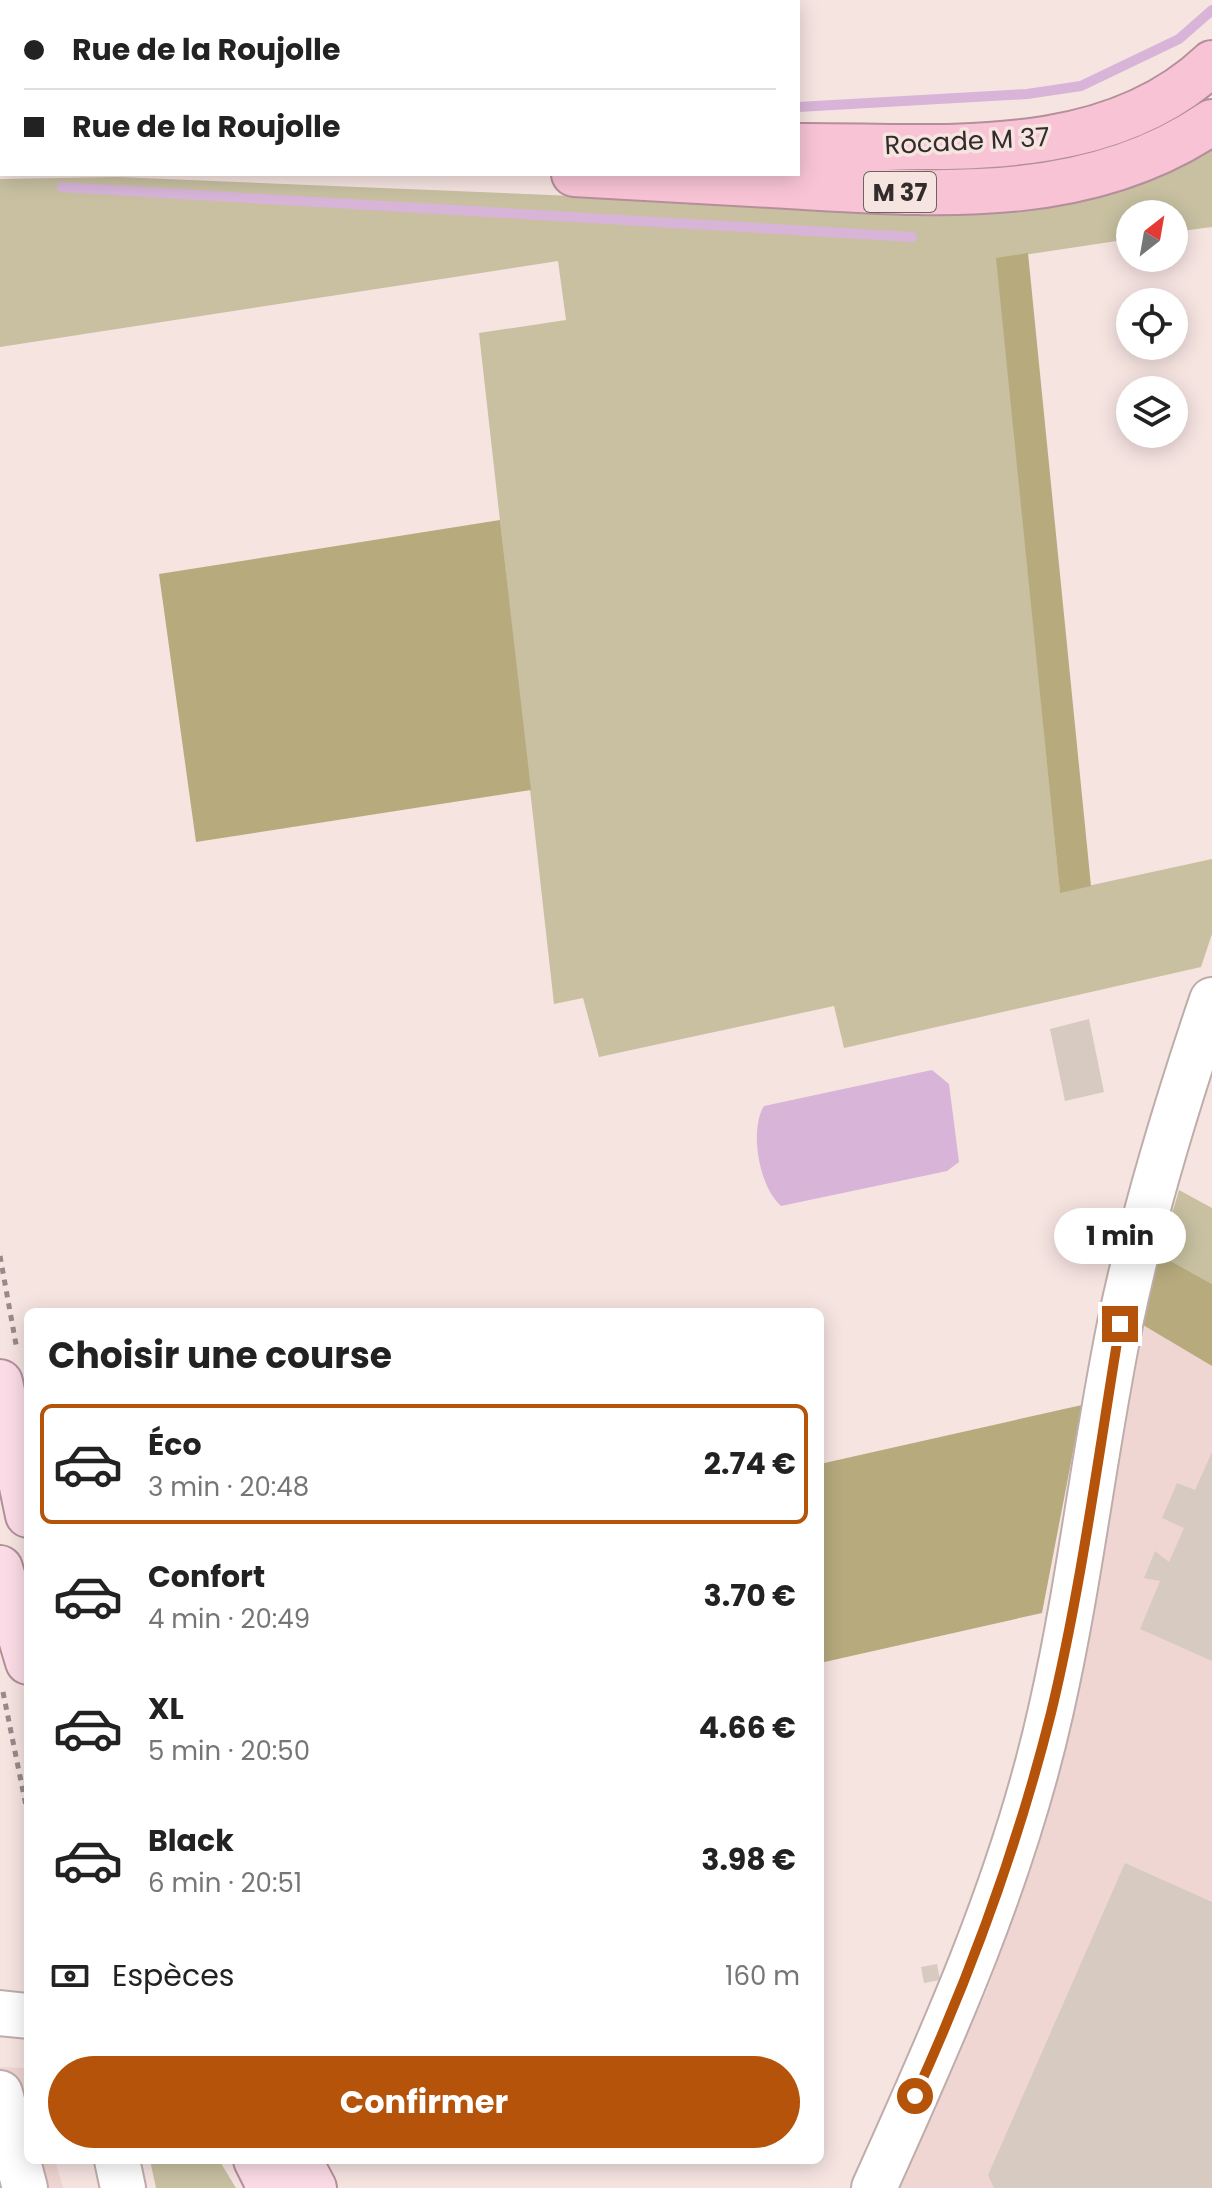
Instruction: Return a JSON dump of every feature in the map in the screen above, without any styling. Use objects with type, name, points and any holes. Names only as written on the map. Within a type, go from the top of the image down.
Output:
[{"type":"highway","name":"Rocade M 37","points":[[800,146],[1024,143],[1091,131],[1149,106],[1196,78],[1212,63]]},
{"type":"highway","name":"Rocade M 37","points":[[610,176],[932,194],[995,191],[1050,186],[1118,170],[1184,141],[1212,122]]},
{"type":"main road","points":[[10,1373],[24,1483]]},
{"type":"main road","points":[[0,1568],[15,1676]]},
{"type":"main road","points":[[258,2164],[270,2188]]},
{"type":"main road","points":[[301,2164],[314,2188]]},
{"type":"street","points":[[874,2188],[962,1994],[1024,1809],[1051,1711],[1120,1324],[1146,1215],[1212,1000]]},
{"type":"street","points":[[0,2013],[24,2016]]},
{"type":"street","points":[[0,2093],[25,2188]]},
{"type":"street","points":[[118,2164],[123,2188]]},
{"type":"path","points":[[0,1256],[10,1373]]},
{"type":"path","points":[[15,1676],[24,1773]]},
{"type":"shaded area","points":[[1212,146],[1212,227],[1188,230],[1188,200],[1116,200],[1116,241],[997,259],[1060,892],[1212,859],[1212,934],[1201,967],[844,1048],[834,1006],[599,1057],[583,998],[554,1004],[479,333],[566,320],[558,261],[0,347],[0,179],[119,177],[981,213],[1042,206],[1101,194],[1185,162]]},
{"type":"shaded area","points":[[1028,253],[1091,886],[1060,893],[996,258]]},
{"type":"shaded area","points":[[500,520],[531,790],[196,842],[159,574]]},
{"type":"shaded area","points":[[932,1070],[949,1084],[959,1162],[947,1171],[781,1206],[773,1197],[762,1172],[757,1143],[757,1129],[764,1106]]},
{"type":"shaded area","points":[[1179,1190],[1212,1208],[1212,1284],[1160,1255]]},
{"type":"shaded area","points":[[1160,1255],[1212,1284],[1212,1366],[1143,1325]]},
{"type":"shaded area","points":[[1143,1325],[1212,1366],[1212,2188],[895,2188],[988,1988],[1037,1852],[1056,1781],[1098,1574]]},
{"type":"shaded area","points":[[1082,1405],[1042,1613],[824,1662],[824,1463]]},
{"type":"shaded area","points":[[0,2067],[24,2068],[24,2164],[56,2164],[63,2188],[0,2188]]},
{"type":"shaded area","points":[[151,2164],[221,2164],[236,2188],[156,2188]]},
{"type":"building","points":[[1089,1019],[1104,1092],[1065,1101],[1050,1029]]},
{"type":"building","points":[[1212,1452],[1212,1661],[1140,1629],[1160,1581],[1144,1578],[1155,1551],[1169,1562],[1184,1528],[1162,1518],[1177,1483],[1195,1490]]},
{"type":"building","points":[[1125,1863],[1212,1902],[1212,2188],[994,2188],[988,2175]]},
{"type":"building","points":[[937,1964],[940,1980],[924,1983],[921,1967]]},
{"type":"waterway","points":[[800,107],[1027,94],[1081,86],[1179,39],[1212,10]]},
{"type":"waterway","points":[[62,187],[912,237]]},
{"type":"route","points":[[915,2096],[962,1994],[990,1916],[1051,1711],[1120,1324]]}]
